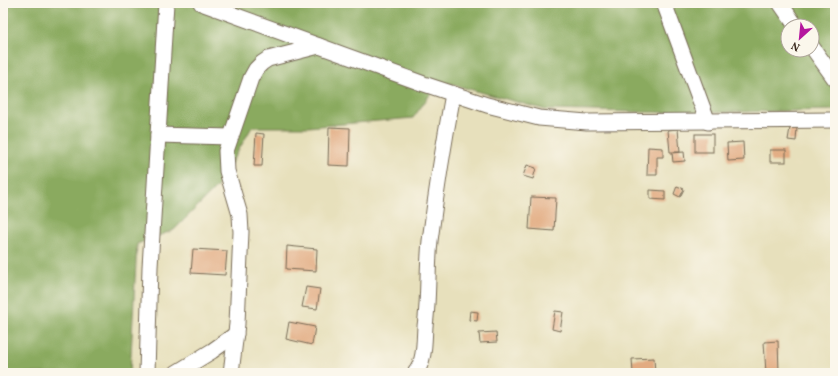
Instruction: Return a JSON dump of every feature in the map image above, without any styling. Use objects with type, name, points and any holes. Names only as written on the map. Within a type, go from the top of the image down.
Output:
[{"type":"street","points":[[148,373],[150,267],[166,3]]},
{"type":"street","points":[[200,3],[453,94],[515,113],[559,120],[587,122],[835,120]]},
{"type":"street","points":[[664,3],[708,122]]},
{"type":"street","points":[[780,3],[790,18]]},
{"type":"street","points":[[231,373],[236,334],[241,232],[240,215],[227,172],[226,151],[251,78],[256,69],[262,63],[276,56],[319,46]]},
{"type":"street","points":[[819,58],[835,79]]},
{"type":"street","points":[[415,373],[421,365],[426,318],[430,242],[453,94]]},
{"type":"street","points":[[158,136],[230,137]]},
{"type":"street","points":[[176,373],[236,334]]},
{"type":"green space","points":[[3,3],[835,3],[835,110],[687,113],[546,110],[440,81],[413,118],[308,127],[252,127],[217,187],[174,230],[137,244],[130,373],[3,373]]},
{"type":"building","points":[[329,127],[350,128],[349,166],[328,165]]},
{"type":"building","points":[[790,128],[797,128],[796,141],[788,140]]},
{"type":"building","points":[[678,129],[680,152],[670,152],[668,130]]},
{"type":"building","points":[[256,133],[264,134],[262,166],[254,166]]},
{"type":"building","points":[[695,134],[713,134],[713,152],[695,152]]},
{"type":"building","points":[[743,142],[744,160],[728,161],[727,143]]},
{"type":"building","points":[[648,147],[663,148],[663,157],[657,157],[657,175],[647,175]]},
{"type":"building","points":[[770,150],[786,150],[786,162],[770,162]]},
{"type":"building","points":[[684,152],[685,161],[673,162],[672,153]]},
{"type":"building","points":[[527,165],[536,168],[533,179],[523,176]]},
{"type":"building","points":[[677,186],[684,189],[680,197],[674,194]]},
{"type":"building","points":[[650,190],[665,191],[665,200],[650,199]]},
{"type":"building","points":[[531,197],[556,198],[554,231],[529,229]]},
{"type":"building","points":[[287,246],[317,249],[316,271],[286,269]]},
{"type":"building","points":[[193,249],[227,251],[225,275],[191,273]]},
{"type":"building","points":[[306,287],[320,289],[317,309],[302,307]]},
{"type":"building","points":[[470,311],[478,312],[477,321],[469,320]]},
{"type":"building","points":[[555,311],[563,312],[560,331],[552,329]]},
{"type":"building","points":[[289,322],[315,327],[312,345],[286,339]]},
{"type":"building","points":[[496,332],[497,342],[480,343],[479,333]]},
{"type":"building","points":[[778,341],[779,373],[766,373],[764,342]]},
{"type":"building","points":[[654,358],[655,373],[633,373],[632,359]]},
{"type":"building","points":[[495,371],[506,371],[506,373],[495,373]]}]
